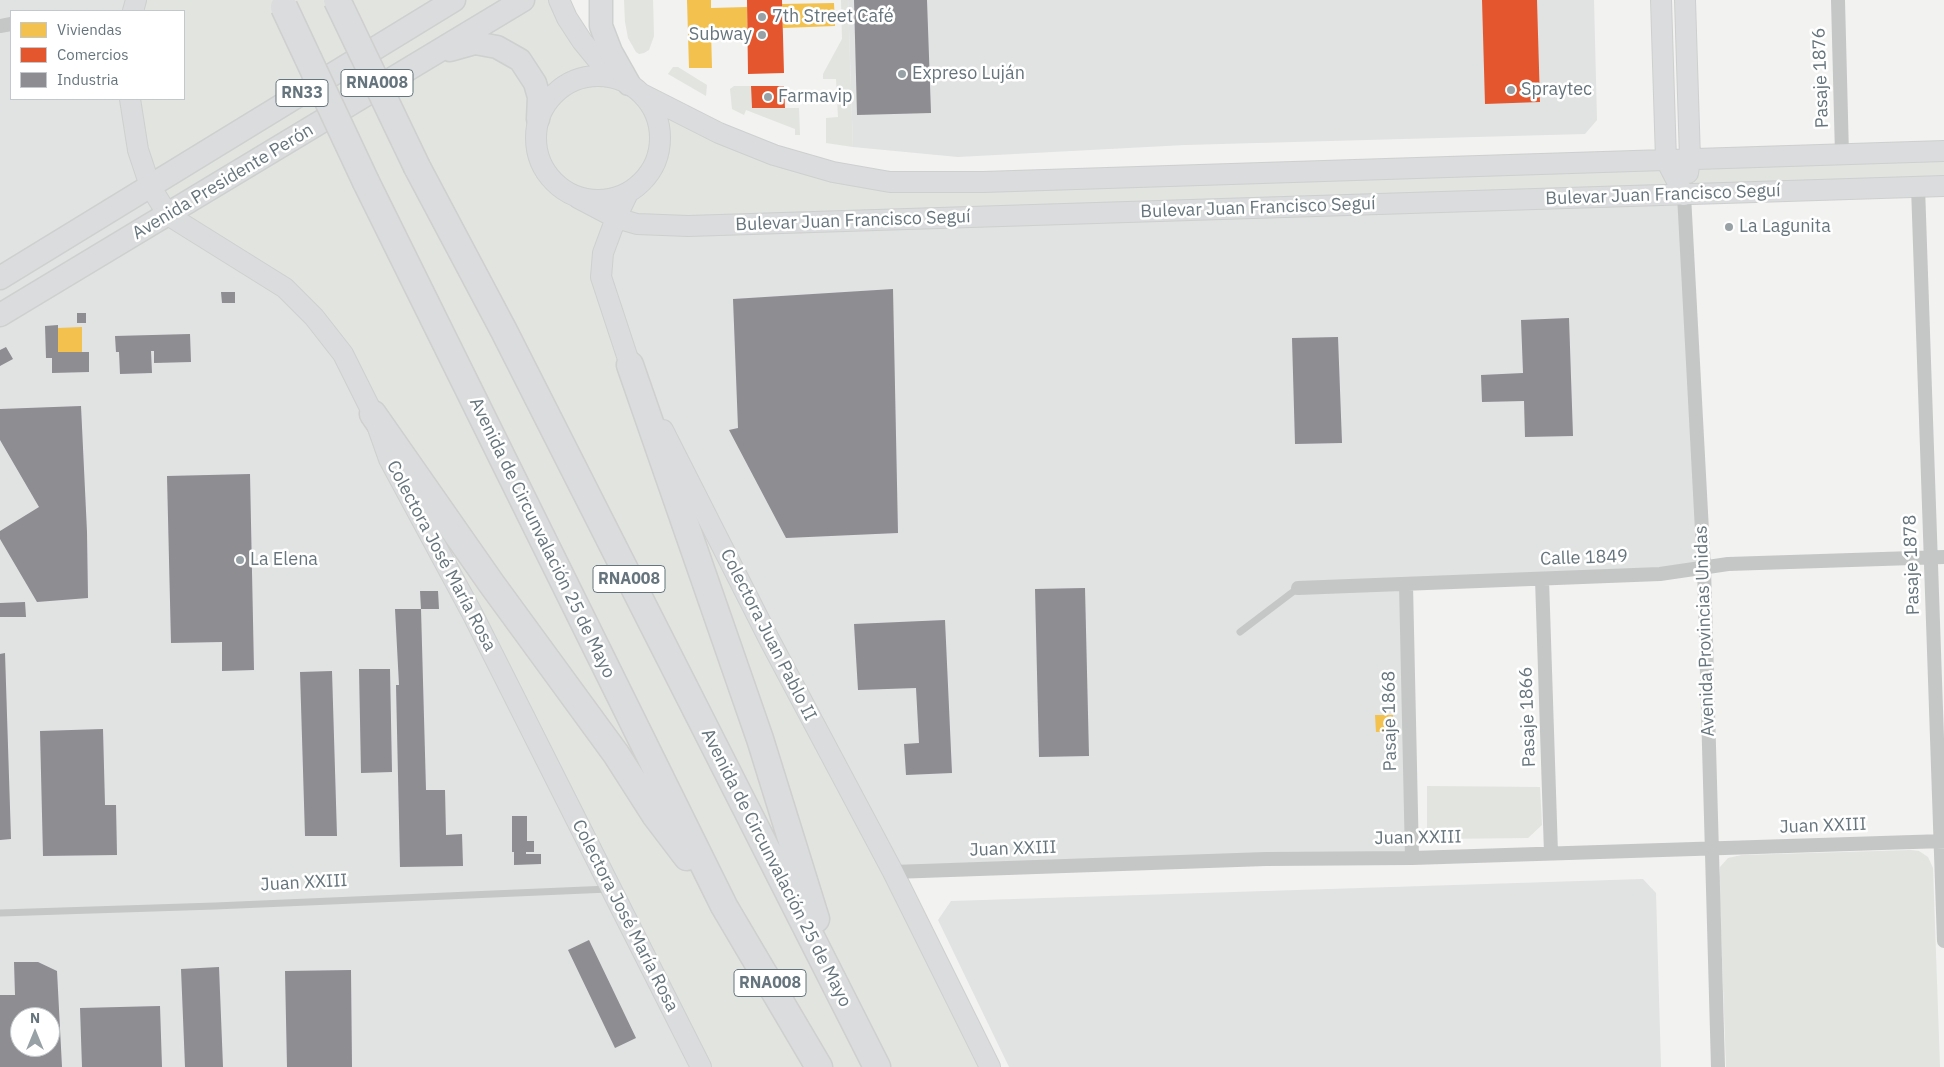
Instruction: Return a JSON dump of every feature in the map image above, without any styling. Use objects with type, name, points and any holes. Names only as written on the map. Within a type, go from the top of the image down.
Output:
[{"type":"highway","name":"Avenida de Circunvalación 25 de Mayo","points":[[337,0],[417,167],[508,340],[876,1067]]},
{"type":"highway","name":"Avenida de Circunvalación 25 de Mayo","points":[[282,4],[366,182],[724,906],[819,1067]]},
{"type":"highway","name":"RNA008","points":[[630,365],[760,739],[838,992]]},
{"type":"highway","points":[[372,414],[491,583],[616,754],[655,815],[724,906]]},
{"type":"main road","name":"Avenida Presidente Perón","points":[[0,278],[454,0]]},
{"type":"main road","name":"Avenida Presidente Perón","points":[[0,315],[523,0]]},
{"type":"main road","points":[[434,54],[475,43],[497,47],[520,60],[535,83],[540,97],[535,135],[536,152],[542,167],[551,180],[563,191],[578,198],[595,201],[612,199],[628,193],[650,173],[656,160],[660,146],[660,131],[657,118],[651,105],[600,63],[582,41],[558,0]]},
{"type":"main road","points":[[601,0],[601,26],[611,52],[629,86]]},
{"type":"main road","name":"Avenida Provincias Unidas","points":[[1661,0],[1666,160],[1684,195]]},
{"type":"main road","name":"Avenida Provincias Unidas","points":[[1684,195],[1690,159],[1685,0]]},
{"type":"main road","points":[[538,119],[552,95],[563,86],[576,80],[590,76],[604,76],[629,86]]},
{"type":"main road","name":"Bulevar Juan Francisco Seguí","points":[[629,86],[719,133],[774,155],[833,172],[890,182],[993,182],[1944,151]]},
{"type":"main road","name":"Colectora José María Rosa","points":[[130,100],[138,150],[150,186],[168,215],[211,244],[250,266],[290,294],[314,317],[343,354],[372,414],[389,459],[473,615],[701,1067]]},
{"type":"main road","name":"Bulevar Juan Francisco Seguí","points":[[578,198],[616,218],[637,224],[688,226],[1944,186]]},
{"type":"main road","name":"Colectora Juan Pablo II","points":[[628,193],[603,253],[601,277],[630,365],[769,639],[893,872],[990,1067]]},
{"type":"street","name":"Pasaje 1876","points":[[1838,0],[1842,155]]},
{"type":"street","name":"Pasaje 1878","points":[[1918,187],[1938,557],[1944,941]]},
{"type":"street","name":"Avenida Provincias Unidas","points":[[1684,195],[1704,568],[1718,1067]]},
{"type":"street","name":"Calle 1849","points":[[1298,588],[1660,574],[1728,564],[1938,557]]},
{"type":"street","name":"Pasaje 1866","points":[[1542,578],[1551,854]]},
{"type":"street","name":"Pasaje 1868","points":[[1406,584],[1412,858]]},
{"type":"street","name":"Juan XXIII","points":[[893,872],[1256,859],[1412,858],[1942,841]]},
{"type":"lane","name":"Calle 1849","points":[[1240,632],[1298,588]]},
{"type":"lane","name":"Juan XXIII","points":[[0,913],[214,906],[610,888]]},
{"type":"shaded area","points":[[0,0],[136,0],[133,10],[10,10],[10,100],[131,100],[314,317],[701,1067],[0,1067]]},
{"type":"shaded area","points":[[136,0],[559,0],[600,63],[719,133],[890,182],[1944,151],[1944,186],[616,218],[603,253],[630,365],[990,1067],[701,1067],[314,317],[168,215],[130,100],[185,100],[185,10],[133,10]]},
{"type":"shaded area","points":[[624,0],[653,0],[654,36],[649,50],[644,53],[639,54],[636,52],[628,38]]},
{"type":"shaded area","points":[[841,0],[848,0],[853,147],[826,143],[826,118],[838,117],[836,79],[823,79],[823,74],[842,39]]},
{"type":"shaded area","points":[[848,0],[1594,0],[1597,120],[1585,134],[1185,145],[958,157],[853,147]]},
{"type":"shaded area","points":[[673,67],[678,67],[707,85],[706,96],[668,74]]},
{"type":"shaded area","points":[[734,86],[751,86],[752,108],[799,108],[800,135],[795,135],[795,129],[746,110],[744,115],[732,109],[730,89]]},
{"type":"shaded area","points":[[1684,195],[1704,568],[1406,584],[1412,858],[893,872],[630,365],[603,253],[616,218]]},
{"type":"shaded area","points":[[1427,786],[1540,787],[1542,825],[1528,838],[1435,839],[1427,828]]},
{"type":"shaded area","points":[[1919,851],[1928,857],[1933,868],[1940,1067],[1726,1067],[1720,867],[1728,858],[1742,855]]},
{"type":"shaded area","points":[[1643,879],[1656,893],[1661,1067],[1009,1067],[938,920],[951,901]]},
{"type":"building: Viviendas","points":[[687,0],[711,0],[711,8],[747,7],[747,30],[711,31],[712,68],[689,68]]},
{"type":"building: Viviendas","points":[[834,3],[835,26],[783,28],[782,4]]},
{"type":"building: Viviendas","points":[[82,327],[82,352],[58,352],[58,328]]},
{"type":"building: Viviendas","points":[[1375,715],[1393,715],[1394,731],[1376,732]]},
{"type":"building: Comercios","points":[[747,0],[782,0],[784,73],[748,74]]},
{"type":"building: Comercios","points":[[1482,0],[1537,0],[1540,102],[1485,104]]},
{"type":"building: Comercios","name":"Farmavip","points":[[751,86],[784,86],[785,108],[752,108]]},
{"type":"building: Industria","points":[[854,0],[927,0],[931,113],[857,115]]},
{"type":"building: Industria","points":[[893,289],[898,533],[786,538],[729,430],[738,428],[733,299]]},
{"type":"building: Industria","points":[[221,292],[235,292],[235,303],[222,303]]},
{"type":"building: Industria","points":[[77,313],[86,313],[86,323],[77,323]]},
{"type":"building: Industria","points":[[1569,318],[1573,436],[1525,437],[1524,401],[1482,402],[1481,375],[1523,373],[1521,320]]},
{"type":"building: Industria","points":[[58,325],[58,352],[89,352],[89,372],[52,373],[52,358],[46,358],[45,326]]},
{"type":"building: Industria","points":[[190,334],[191,362],[154,363],[154,351],[151,351],[152,373],[120,374],[119,352],[116,352],[115,336]]},
{"type":"building: Industria","points":[[1338,337],[1342,443],[1295,444],[1292,338]]},
{"type":"building: Industria","points":[[6,347],[13,359],[0,366],[0,350]]},
{"type":"building: Industria","points":[[81,406],[88,598],[37,602],[0,539],[0,531],[39,507],[0,440],[0,409]]},
{"type":"building: Industria","points":[[250,474],[254,670],[222,671],[222,642],[171,643],[167,476]]},
{"type":"building: Industria","points":[[1085,588],[1089,756],[1039,757],[1035,589]]},
{"type":"building: Industria","points":[[420,591],[438,591],[439,609],[421,609]]},
{"type":"building: Industria","points":[[25,602],[26,617],[0,617],[0,603]]},
{"type":"building: Industria","points":[[395,609],[421,609],[426,790],[445,790],[446,835],[462,834],[463,866],[400,867],[396,685],[399,685]]},
{"type":"building: Industria","points":[[945,620],[952,773],[906,775],[904,744],[919,743],[916,688],[858,690],[854,624]]},
{"type":"building: Industria","points":[[5,653],[11,839],[0,840],[0,654]]},
{"type":"building: Industria","points":[[359,669],[390,669],[392,772],[361,773]]},
{"type":"building: Industria","points":[[332,671],[337,836],[305,836],[300,672]]},
{"type":"building: Industria","points":[[103,729],[105,805],[116,805],[117,855],[43,856],[40,731]]},
{"type":"building: Industria","points":[[512,816],[527,816],[527,841],[534,841],[534,852],[526,852],[526,854],[541,854],[541,864],[514,865]]},
{"type":"building: Industria","points":[[589,940],[636,1038],[615,1048],[568,950]]},
{"type":"building: Industria","points":[[14,962],[38,962],[57,971],[59,1007],[10,1007],[10,1057],[60,1057],[60,1029],[62,1067],[0,1067],[0,995],[15,995]]},
{"type":"building: Industria","points":[[219,967],[223,1067],[185,1067],[181,969]]},
{"type":"building: Industria","points":[[351,970],[352,1067],[287,1067],[285,971]]},
{"type":"building: Industria","points":[[160,1006],[162,1067],[82,1067],[80,1008]]},
{"type":"place","name":"7th Street Café","points":[[762,17]]},
{"type":"place","name":"Subway","points":[[762,35]]},
{"type":"place","name":"Expreso Luján","points":[[902,74]]},
{"type":"place","name":"Spraytec","points":[[1511,90]]},
{"type":"place","name":"Farmavip","points":[[768,97]]},
{"type":"place","name":"La Lagunita","points":[[1729,227]]},
{"type":"place","name":"La Elena","points":[[240,560]]}]
